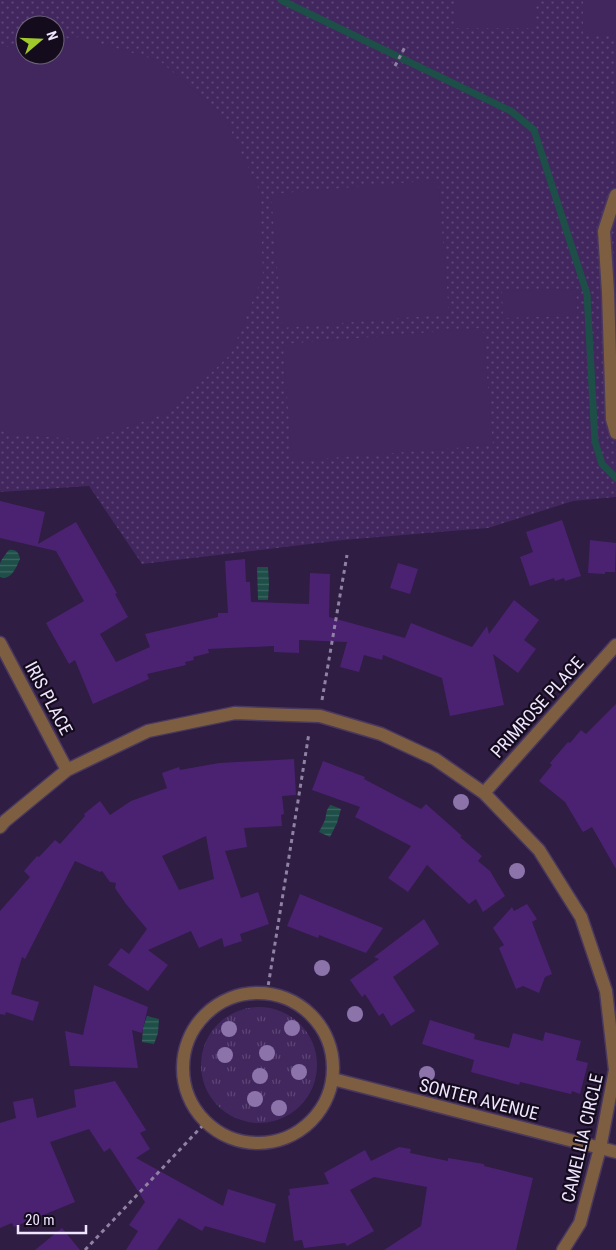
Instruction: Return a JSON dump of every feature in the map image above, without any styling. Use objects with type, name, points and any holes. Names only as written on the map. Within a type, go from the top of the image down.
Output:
[{"type":"street","points":[[616,195],[604,231],[612,419],[616,434]]},
{"type":"street","name":"IRIS PLACE","points":[[0,643],[68,770]]},
{"type":"street","name":"PRIMROSE PLACE","points":[[484,793],[616,645]]},
{"type":"street","name":"CAMELLIA CIRCLE","points":[[0,828],[5,821],[68,770],[148,731],[235,713],[320,716],[381,734],[435,759],[484,793],[539,850],[581,916],[606,991],[615,1070],[600,1148],[580,1223],[563,1250]]},
{"type":"street","points":[[267,992],[288,998],[309,1012],[324,1031],[333,1054],[333,1079],[326,1102],[313,1121],[294,1135],[271,1142],[248,1143],[225,1136],[206,1122],[192,1104],[184,1082],[183,1059],[189,1037],[202,1017],[220,1003],[241,994],[267,992]]},
{"type":"street","name":"SONTER AVENUE","points":[[333,1079],[616,1152]]},
{"type":"path","points":[[395,66],[406,45]]},
{"type":"path","points":[[267,992],[310,729],[320,716],[347,555]]},
{"type":"path","points":[[85,1250],[206,1122]]},
{"type":"green space","points":[[0,0],[616,0],[616,497],[573,501],[488,528],[343,540],[142,564],[89,486],[0,492]]},
{"type":"green space","points":[[455,0],[534,0],[534,28],[455,28]]},
{"type":"green space","points":[[583,0],[616,0],[616,35],[583,35]]},
{"type":"green space","points":[[79,37],[160,61],[224,116],[260,192],[263,276],[231,354],[170,412],[91,440],[7,434],[0,430],[0,48],[15,46],[15,65],[65,65],[65,39]]},
{"type":"green space","points":[[438,180],[449,314],[282,328],[271,194]]},
{"type":"green space","points":[[576,289],[577,316],[503,318],[502,291]]},
{"type":"green space","points":[[483,328],[493,445],[292,461],[283,344]]},
{"type":"green space","points":[[259,1007],[281,1011],[300,1024],[313,1043],[317,1065],[313,1087],[300,1106],[281,1119],[259,1123],[237,1119],[218,1106],[205,1087],[201,1065],[205,1043],[218,1024],[237,1011]]},
{"type":"shaded area","points":[[9,550],[19,554],[20,559],[15,570],[10,575],[4,578],[0,577],[0,564]]},
{"type":"shaded area","points":[[257,567],[268,567],[268,600],[258,600]]},
{"type":"shaded area","points":[[330,805],[341,809],[330,837],[319,832]]},
{"type":"shaded area","points":[[147,1016],[159,1019],[158,1033],[154,1044],[142,1042],[143,1028]]},
{"type":"building","points":[[0,501],[45,512],[38,544],[76,522],[117,593],[115,594],[128,617],[100,634],[116,662],[150,647],[145,634],[218,617],[218,613],[228,613],[225,561],[245,559],[246,582],[250,582],[251,602],[309,604],[310,573],[330,574],[329,617],[405,638],[411,623],[472,647],[487,626],[489,634],[514,600],[539,620],[524,640],[536,649],[518,673],[493,654],[504,705],[450,716],[442,678],[383,655],[382,660],[364,655],[359,672],[340,667],[347,642],[299,640],[299,653],[274,652],[274,646],[208,649],[209,653],[193,657],[194,660],[185,662],[186,665],[147,674],[149,679],[93,704],[75,660],[69,664],[46,623],[84,601],[56,551],[0,538]]},
{"type":"building","points":[[562,520],[581,576],[565,581],[564,578],[555,581],[554,578],[530,586],[520,557],[533,552],[526,532]]},
{"type":"building","points":[[590,540],[616,543],[615,572],[605,572],[605,574],[588,573]]},
{"type":"building","points":[[398,563],[418,569],[410,594],[390,588]]},
{"type":"building","points":[[616,704],[616,869],[592,827],[583,832],[565,802],[539,781],[552,765],[550,763],[568,742],[570,743],[581,730],[586,734]]},
{"type":"building","points":[[294,759],[296,795],[282,796],[284,814],[281,815],[282,826],[244,828],[247,847],[225,851],[241,898],[258,892],[269,924],[240,934],[242,941],[224,947],[222,938],[199,948],[191,931],[148,950],[168,965],[148,991],[108,965],[121,948],[129,954],[147,929],[115,888],[116,883],[110,882],[102,871],[100,872],[75,861],[25,959],[22,957],[11,994],[39,1002],[33,1021],[6,1012],[5,1015],[0,1014],[0,911],[30,877],[24,871],[37,856],[39,857],[55,840],[60,844],[85,816],[84,814],[100,801],[110,815],[131,801],[167,788],[162,773],[179,767],[180,770],[219,763]],"holes":[[[206,836],[214,879],[179,890],[162,856]]]},
{"type":"building","points":[[323,761],[365,777],[364,779],[421,809],[426,804],[482,856],[478,861],[490,871],[505,896],[483,912],[476,899],[469,904],[427,865],[408,892],[388,878],[411,846],[355,817],[360,807],[312,790]]},
{"type":"building","points":[[300,894],[383,928],[366,953],[319,935],[318,938],[287,926]]},
{"type":"building","points":[[527,904],[537,919],[532,922],[552,974],[545,977],[539,993],[523,986],[516,989],[499,948],[504,945],[493,928],[512,907],[514,911]]},
{"type":"building","points":[[424,919],[439,944],[393,977],[415,1011],[391,1026],[383,1013],[379,1016],[365,994],[362,997],[350,980],[379,959],[374,957]]},
{"type":"building","points":[[94,985],[148,1007],[142,1033],[132,1030],[138,1068],[70,1066],[65,1031],[83,1035]]},
{"type":"building","points":[[430,1020],[475,1034],[474,1039],[509,1048],[513,1033],[543,1041],[545,1032],[581,1041],[576,1060],[588,1063],[580,1094],[572,1091],[571,1094],[520,1082],[519,1085],[471,1072],[474,1060],[422,1044]]},
{"type":"building","points":[[115,1081],[146,1130],[140,1133],[150,1149],[136,1158],[223,1206],[228,1189],[276,1204],[265,1243],[205,1226],[202,1231],[179,1218],[157,1250],[126,1250],[138,1231],[129,1225],[145,1202],[110,1148],[104,1152],[89,1129],[50,1142],[75,1202],[14,1227],[12,1223],[0,1228],[0,1123],[16,1118],[13,1102],[33,1098],[37,1118],[76,1107],[74,1090]]},
{"type":"building","points":[[399,1147],[411,1149],[410,1153],[448,1161],[448,1158],[484,1164],[484,1166],[533,1178],[516,1250],[384,1250],[421,1226],[427,1187],[374,1177],[350,1190],[374,1231],[347,1246],[345,1243],[304,1248],[302,1240],[294,1241],[288,1196],[290,1195],[289,1189],[329,1184],[324,1173],[365,1150],[371,1161]]},
{"type":"building","points":[[62,1228],[80,1250],[35,1250]]},
{"type":"waterway","points":[[281,0],[511,111],[534,130],[587,294],[595,442],[602,464],[616,478]]}]
